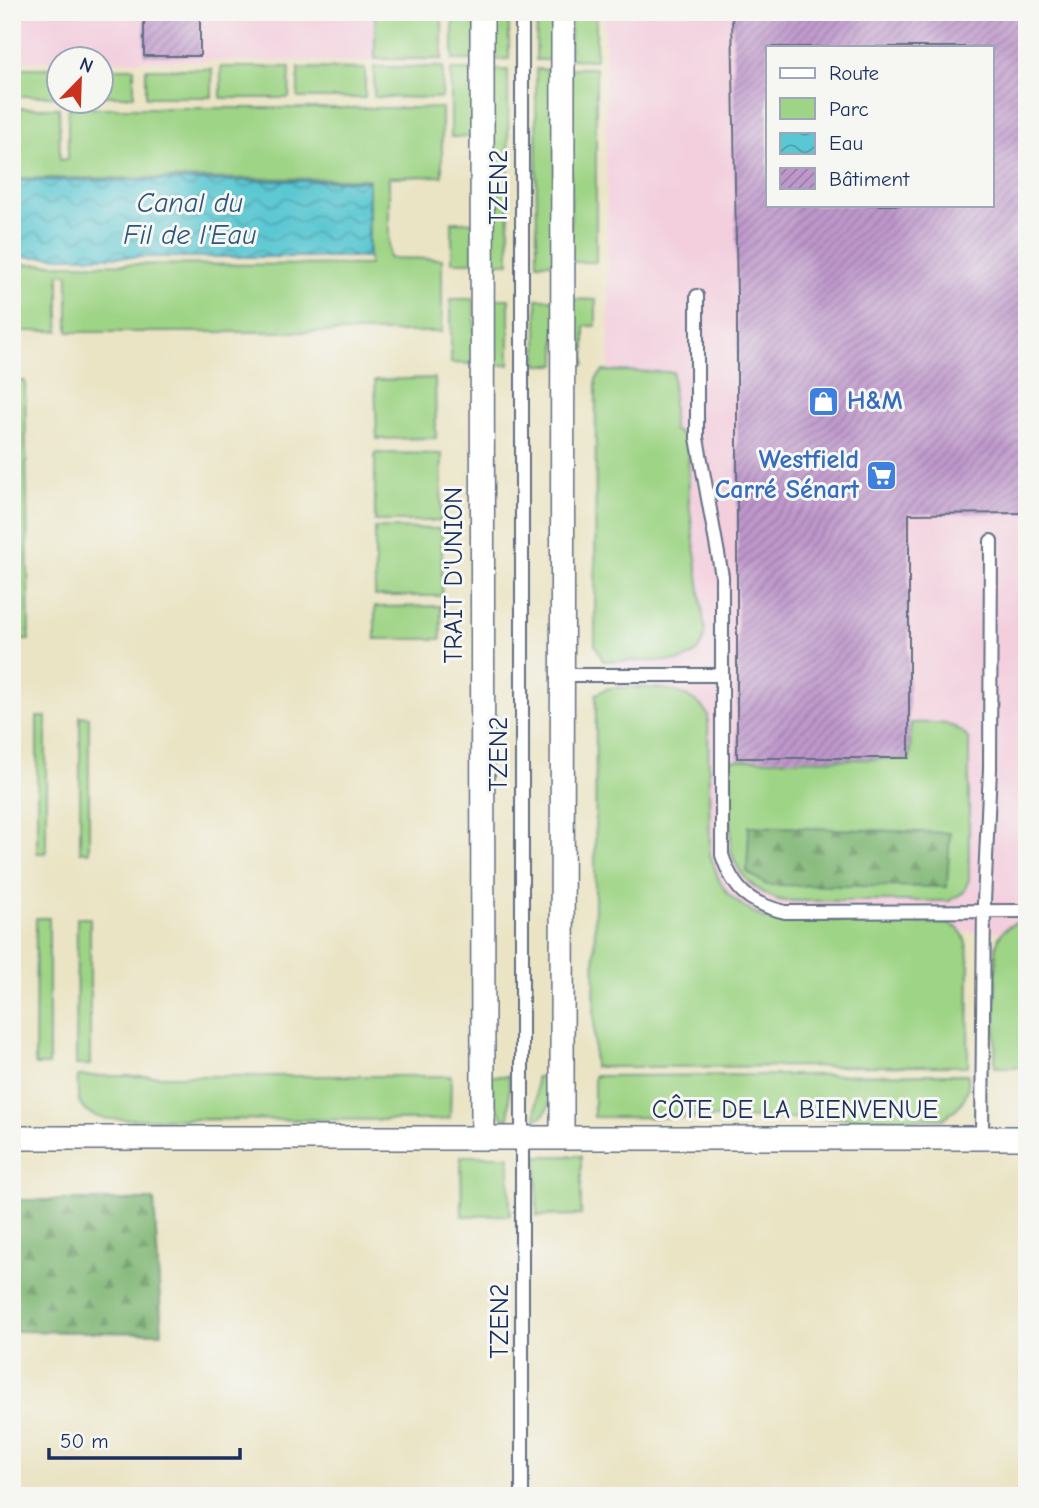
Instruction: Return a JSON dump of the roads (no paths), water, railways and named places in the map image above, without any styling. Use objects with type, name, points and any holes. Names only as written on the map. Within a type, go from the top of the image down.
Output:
[{"type":"street","name":"TRAIT D'UNION","points":[[482,12],[483,1138]]},
{"type":"street","points":[[562,1137],[563,12]]},
{"type":"street","name":"CÔTE DE LA BIENVENUE","points":[[12,1138],[1027,1138]]},
{"type":"lane","name":"TZEN2","points":[[522,12],[522,1496]]},
{"type":"lane","points":[[697,296],[697,438],[722,576],[722,855],[730,878],[763,906],[785,912],[1027,911]]},
{"type":"lane","points":[[982,1138],[984,911],[990,769],[991,541]]},
{"type":"lane","points":[[564,675],[721,675]]},
{"type":"water","name":"Canal du Fil de l'Eau","points":[[12,180],[368,181],[368,257],[12,257]]},
{"type":"place","name":"H&M","points":[[824,401]]},
{"type":"place","name":"Westfield Carré Sénart","points":[[882,475]]}]
